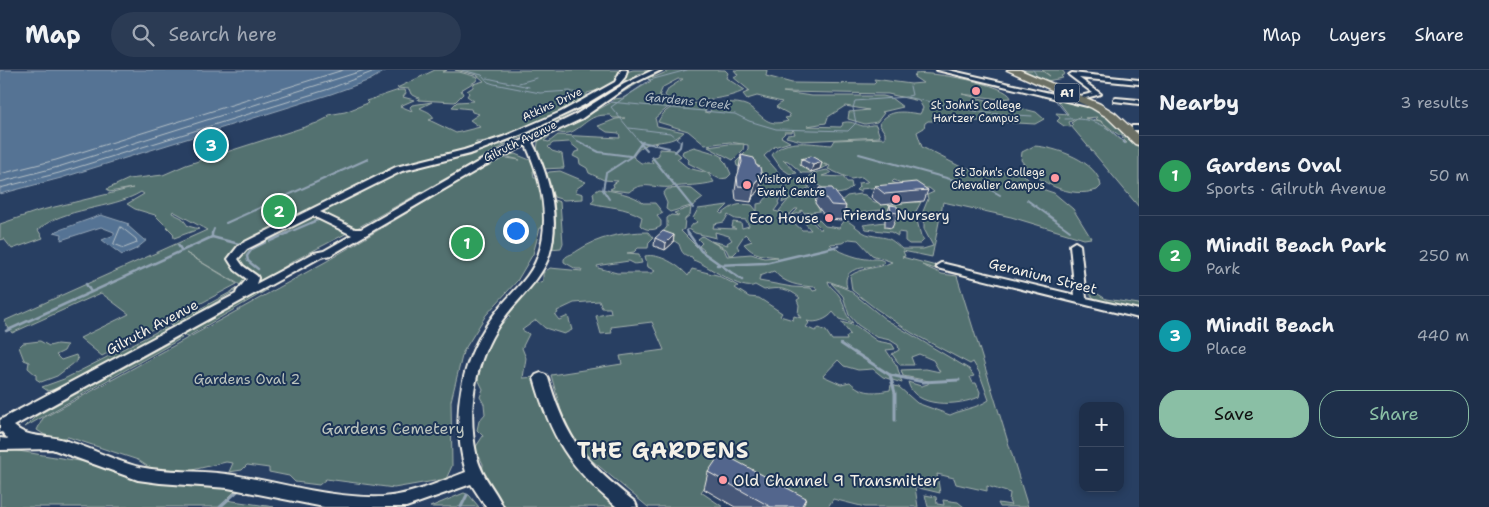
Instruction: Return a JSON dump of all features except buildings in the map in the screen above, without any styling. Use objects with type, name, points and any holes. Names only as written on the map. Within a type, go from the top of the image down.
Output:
[{"type":"highway","name":"A1","points":[[1012,70],[1052,88],[1083,95],[1111,115],[1139,141]]},
{"type":"highway","name":"A1","points":[[1020,70],[1110,108],[1138,129]]},
{"type":"street","name":"Atkins Drive","points":[[467,161],[480,147],[578,107],[617,83],[622,78],[624,70]]},
{"type":"street","name":"Gilruth Avenue","points":[[2,426],[318,255],[327,253],[467,161],[508,150],[539,136],[578,116],[626,85],[658,70]]},
{"type":"street","points":[[940,70],[953,71],[1083,102],[1111,115]]},
{"type":"street","points":[[1070,73],[1083,95]]},
{"type":"street","points":[[1070,73],[1139,82]]},
{"type":"street","points":[[1028,90],[1046,92],[1052,90],[1052,88]]},
{"type":"street","points":[[1116,100],[1139,102]]},
{"type":"street","name":"Gilruth Avenue","points":[[467,161],[483,159],[527,135],[594,105]]},
{"type":"street","points":[[495,507],[475,475],[465,432],[464,407],[468,383],[480,346],[497,318],[533,274],[544,255],[547,190],[528,141],[531,136],[554,124]]},
{"type":"street","points":[[534,155],[536,141],[539,136]]},
{"type":"street","points":[[508,150],[534,155]]},
{"type":"street","points":[[224,306],[248,288],[253,278],[235,263],[236,253],[243,247],[399,169],[445,156],[467,161]]},
{"type":"street","points":[[313,212],[357,232]]},
{"type":"street","points":[[1075,245],[1081,301]]},
{"type":"street","name":"Geranium Street","points":[[941,266],[1139,314]]},
{"type":"street","points":[[541,378],[553,419],[569,450],[597,480],[629,507]]},
{"type":"street","points":[[2,426],[16,436],[34,442]]},
{"type":"street","points":[[0,444],[17,446],[34,442],[50,442],[136,472],[160,478],[226,480],[343,504],[387,504],[416,498],[475,475]]},
{"type":"green space","points":[[435,70],[447,70],[442,72],[459,72],[478,77],[476,81],[461,90],[463,94],[455,102],[418,100],[419,98],[411,94],[409,89],[397,88]]},
{"type":"green space","points":[[455,70],[621,70],[618,79],[599,90],[587,93],[587,97],[554,116],[489,141],[475,142],[485,146],[493,146],[492,149],[495,146],[507,144],[357,228],[295,260],[262,281],[243,286],[173,328],[170,325],[242,286],[186,253],[237,284],[102,356],[80,338],[129,314],[101,293],[12,333],[4,321],[207,230],[173,211],[172,213],[182,218],[188,226],[199,229],[174,238],[173,233],[155,215],[135,209],[127,204],[144,194],[141,192],[129,198],[60,217],[38,230],[43,238],[12,249],[4,239],[0,240],[0,224],[38,211],[133,188],[109,192],[107,189],[129,179],[163,175],[186,165],[317,123],[329,117],[328,115],[345,112],[368,103],[366,101],[399,90],[405,90],[406,93],[403,97],[414,100],[400,106],[412,111],[410,107],[412,105],[432,102],[420,108],[434,118],[429,120],[456,133],[480,127],[470,120],[479,114],[472,112],[471,109],[452,107],[457,102],[474,101],[467,96],[469,93],[467,91],[473,87],[473,84],[484,81],[477,75]]},
{"type":"green space","points":[[651,70],[638,74],[636,77],[543,129],[505,143],[492,144],[579,107],[612,88],[627,77],[626,72]]},
{"type":"green space","points":[[665,70],[652,77],[671,70],[725,70],[728,73],[726,78],[745,90],[707,100],[675,100],[667,98],[665,95],[669,88],[683,79],[678,79],[663,87],[659,96],[675,102],[655,118],[657,126],[684,132],[671,140],[650,143],[638,150],[633,157],[641,163],[653,163],[651,160],[659,155],[659,149],[674,150],[681,156],[677,159],[688,168],[708,173],[714,182],[671,187],[639,186],[629,192],[612,190],[610,189],[614,187],[613,184],[618,181],[604,180],[589,173],[587,168],[580,164],[579,159],[573,156],[575,152],[580,151],[569,142],[553,143],[548,147],[552,151],[562,154],[564,168],[542,169],[540,154],[537,151],[538,142],[542,138],[640,81]],"holes":[[[647,78],[651,81],[623,98],[614,99],[612,102],[557,132],[569,133],[593,118],[601,115],[610,115],[613,118],[625,118],[616,119],[598,126],[607,132],[619,133],[620,138],[558,135],[549,142],[544,141],[552,134]]]},
{"type":"green space","points":[[734,70],[767,70],[766,76],[792,83],[874,84],[876,82],[874,79],[911,84],[923,83],[914,77],[915,74],[951,77],[983,83],[1007,93],[1011,98],[999,99],[962,94],[1036,112],[1044,119],[1035,124],[983,121],[928,121],[925,123],[924,128],[917,132],[922,147],[959,166],[980,171],[1022,173],[1036,187],[1054,193],[1073,209],[1091,238],[1084,239],[1011,217],[943,202],[932,257],[903,251],[905,256],[902,257],[940,267],[939,270],[922,265],[942,274],[957,276],[1028,507],[1000,507],[998,503],[1011,505],[1009,501],[1010,493],[987,486],[987,491],[956,484],[954,478],[937,474],[940,493],[915,487],[918,507],[865,507],[833,499],[828,507],[784,507],[717,470],[701,492],[723,507],[648,507],[588,457],[565,425],[551,375],[622,364],[620,356],[664,350],[652,322],[611,327],[612,333],[601,334],[596,316],[611,313],[610,308],[602,308],[599,301],[574,303],[557,311],[558,313],[555,315],[559,320],[568,316],[572,330],[564,334],[545,328],[536,320],[522,330],[529,334],[522,348],[526,358],[523,378],[538,377],[556,433],[624,507],[505,507],[482,476],[483,464],[475,448],[483,436],[477,430],[479,421],[485,414],[484,404],[480,397],[483,389],[475,373],[484,349],[492,335],[510,317],[506,311],[516,290],[543,281],[543,273],[550,268],[582,271],[564,262],[564,259],[593,242],[611,236],[648,232],[653,238],[649,242],[648,248],[638,248],[634,252],[627,253],[639,254],[642,263],[635,264],[629,261],[597,266],[598,268],[617,273],[652,273],[655,271],[648,267],[645,256],[656,256],[674,264],[688,276],[692,269],[717,275],[738,286],[735,288],[749,297],[759,298],[782,313],[780,316],[793,320],[794,316],[801,318],[798,314],[799,305],[797,300],[800,298],[792,292],[779,289],[764,290],[755,285],[749,286],[733,282],[684,254],[679,244],[662,233],[667,227],[667,218],[671,215],[679,216],[674,213],[691,207],[690,215],[685,219],[684,229],[681,231],[701,251],[705,251],[699,246],[702,243],[698,239],[702,236],[724,249],[727,256],[751,254],[764,258],[778,257],[752,251],[744,244],[752,241],[745,234],[737,246],[739,249],[733,255],[729,255],[726,249],[711,241],[728,245],[727,243],[732,240],[729,236],[715,232],[716,238],[695,233],[689,229],[697,222],[693,218],[698,209],[728,205],[720,213],[722,214],[733,207],[743,204],[752,205],[757,211],[757,204],[762,203],[767,197],[764,196],[761,180],[756,171],[737,166],[736,162],[748,150],[748,145],[730,142],[705,145],[688,131],[658,122],[666,111],[672,107],[691,103],[709,106],[704,112],[709,113],[713,105],[738,103],[747,106],[771,122],[781,123],[788,121],[785,118],[790,117],[789,114],[776,107],[782,102],[757,96],[747,99],[743,94],[750,91],[733,77],[738,75]],"holes":[[[783,92],[888,94],[919,101],[923,108],[920,114],[898,112],[888,115],[883,119],[879,124],[885,133],[885,138],[835,140],[832,145],[791,144],[777,149],[772,155],[781,168],[790,174],[797,173],[783,160],[788,161],[802,173],[811,173],[809,163],[820,169],[828,166],[819,162],[830,166],[828,169],[851,179],[862,177],[868,182],[858,183],[859,187],[856,190],[861,192],[861,189],[900,185],[892,182],[894,180],[915,189],[929,188],[934,192],[927,195],[928,199],[920,219],[924,223],[924,229],[933,246],[923,249],[902,249],[890,239],[866,234],[845,220],[839,228],[825,226],[812,213],[807,214],[822,229],[819,229],[805,214],[801,215],[811,230],[802,230],[794,223],[794,218],[784,214],[789,215],[795,209],[798,209],[791,216],[801,212],[801,210],[805,213],[820,211],[815,203],[820,192],[812,188],[789,199],[779,211],[783,213],[774,211],[779,204],[778,202],[787,182],[764,156],[774,147],[790,142],[781,137],[784,132],[792,132],[793,129],[795,134],[787,135],[786,137],[802,141],[880,137],[876,125],[865,126],[848,122],[842,123],[841,127],[807,126],[826,123],[828,117],[845,106],[869,110],[849,112],[848,119],[865,124],[877,122],[884,113],[882,112],[903,107],[891,98],[883,96],[812,96]],[[728,215],[735,219],[746,220],[749,226],[742,228],[741,223],[733,222],[732,227],[736,229],[713,228],[714,224],[724,222]],[[849,239],[858,240],[872,255],[892,262],[860,271],[850,276],[852,290],[912,333],[970,364],[973,362],[979,372],[989,400],[950,415],[917,403],[899,387],[891,385],[890,390],[869,392],[859,389],[850,382],[841,384],[823,376],[838,360],[844,366],[858,370],[873,369],[883,377],[902,383],[897,366],[886,350],[895,349],[892,344],[877,341],[856,326],[841,322],[850,334],[846,337],[847,340],[832,340],[826,331],[819,328],[815,331],[806,327],[809,323],[807,321],[821,320],[833,312],[839,319],[853,323],[847,315],[840,298],[828,281],[847,288],[846,280],[848,274],[858,269],[885,262],[878,259],[852,256],[830,244],[842,243]],[[774,271],[787,282],[815,287],[817,290],[813,291],[811,288],[792,287],[759,281],[760,276]]]},
{"type":"green space","points":[[1022,70],[1041,70],[1050,76],[1042,70],[1062,70],[1065,74],[1061,76],[1063,78],[1047,81]]},
{"type":"green space","points":[[1050,98],[1071,100],[1100,112],[1110,119],[1126,137],[1118,134],[1103,123],[1124,143],[1127,143],[1122,138],[1127,138],[1139,148],[1139,207],[1071,126],[1073,125],[1071,123],[1080,117],[1069,122],[1071,127],[1064,126],[1057,121],[1060,118],[1056,113],[1068,114],[1058,99]],"holes":[[[1098,117],[1096,119],[1100,121],[1085,118]]]},
{"type":"green space","points":[[744,144],[743,150],[733,160],[708,147]]},
{"type":"green space","points":[[1034,146],[1053,149],[1074,157],[1092,169],[1098,177],[1101,186],[1097,190],[1076,192],[1065,191],[1045,182],[1036,176],[1021,160],[1022,152]]},
{"type":"green space","points":[[694,147],[723,157],[722,159],[731,174],[727,178],[720,179],[688,163],[689,160],[682,154],[683,151]]},
{"type":"green space","points":[[515,154],[535,162],[538,170],[533,171],[534,178],[539,178],[546,205],[543,209],[546,212],[545,228],[540,228],[533,254],[517,281],[486,315],[463,352],[451,401],[452,466],[446,479],[394,488],[326,479],[319,485],[295,482],[289,476],[269,472],[269,468],[247,465],[242,470],[229,472],[233,463],[226,462],[184,472],[165,472],[150,468],[138,460],[68,437],[51,438],[37,430],[43,418],[327,261],[500,157],[520,160],[504,156]]},
{"type":"green space","points":[[827,170],[831,173],[822,176],[843,177],[847,182],[851,182],[852,187],[841,193],[830,192],[809,177],[813,173]]},
{"type":"green space","points":[[560,171],[586,182],[576,189],[576,192],[583,194],[583,199],[564,200],[554,197],[545,175],[549,172]]},
{"type":"green space","points":[[788,176],[810,187],[782,203],[785,187],[790,182],[785,177]]},
{"type":"green space","points":[[599,189],[629,195],[643,203],[655,203],[663,213],[657,216],[661,221],[661,226],[659,228],[647,229],[640,225],[642,217],[635,213],[591,203],[594,199],[593,193]]},
{"type":"green space","points":[[667,189],[692,189],[703,198],[694,205],[670,212],[666,209],[667,203],[663,194]]},
{"type":"green space","points":[[865,195],[874,202],[921,202],[915,213],[921,236],[924,240],[920,244],[909,244],[905,241],[905,233],[898,232],[898,236],[891,232],[866,229],[863,225],[892,221],[883,219],[886,215],[881,210],[851,214],[840,202],[847,196]]},
{"type":"green space","points":[[554,200],[560,202],[563,243],[561,248],[550,249],[555,230]]},
{"type":"green space","points":[[831,283],[849,290],[885,319],[969,369],[974,376],[970,377],[973,383],[976,383],[980,392],[979,397],[960,402],[938,403],[919,397],[912,391],[908,382],[921,386],[928,384],[929,381],[903,376],[901,370],[926,369],[940,372],[933,360],[919,354],[911,357],[914,365],[900,365],[892,354],[899,350],[898,345],[890,340],[876,337],[858,325],[849,315],[843,296]]},
{"type":"green space","points":[[1085,285],[1092,286],[1093,291],[1106,299],[1139,304],[1139,310],[1100,301],[1088,292]]},
{"type":"green space","points":[[267,290],[187,337],[183,335],[257,294]]},
{"type":"green space","points":[[166,327],[170,330],[62,387],[48,391],[42,387],[64,379]]},
{"type":"green space","points":[[180,337],[182,338],[25,427],[36,416]]},
{"type":"green space","points":[[40,341],[49,346],[57,344],[67,345],[64,351],[56,355],[61,360],[76,355],[78,360],[57,376],[41,382],[36,379],[36,375],[28,368],[29,362],[24,360],[19,347],[23,343]]},
{"type":"green space","points":[[0,448],[239,487],[226,500],[274,507],[0,507]]},
{"type":"green space","points":[[464,493],[469,495],[479,507],[430,507]]},
{"type":"green space","points":[[925,495],[936,497],[937,504],[944,505],[943,500],[958,502],[964,507],[928,507]]},
{"type":"water","points":[[0,70],[387,70],[370,80],[331,94],[61,178],[0,194]]},
{"type":"water","points":[[101,215],[129,224],[127,225],[144,240],[147,240],[136,249],[122,255],[102,240],[114,235],[114,232],[101,227],[61,240],[62,234],[54,232]]},
{"type":"waterway","name":"Gardens Creek","points":[[462,70],[482,75],[488,82],[494,84],[540,93],[570,91],[587,97]]},
{"type":"waterway","points":[[650,80],[687,70]]},
{"type":"waterway","points":[[1033,70],[1036,74]]},
{"type":"waterway","points":[[487,78],[529,87]]},
{"type":"waterway","points":[[519,83],[537,78]]},
{"type":"waterway","points":[[617,103],[650,80]]},
{"type":"waterway","points":[[908,96],[912,95],[910,86]]},
{"type":"waterway","name":"Gardens Creek","points":[[650,106],[735,114],[749,121],[776,129],[848,131],[856,123],[853,108],[855,101],[906,97],[985,113],[1032,116]]},
{"type":"waterway","points":[[650,106],[664,99]]},
{"type":"waterway","points":[[1056,101],[1069,117]]},
{"type":"waterway","name":"Gardens Creek","points":[[610,102],[617,103]]},
{"type":"waterway","name":"Gardens Creek","points":[[617,103],[650,106]]},
{"type":"waterway","points":[[617,103],[611,107],[640,142]]},
{"type":"waterway","points":[[1065,119],[1084,119],[1098,123],[1124,142]]},
{"type":"waterway","points":[[629,128],[670,133],[681,142]]},
{"type":"waterway","points":[[572,137],[578,142]]},
{"type":"waterway","points":[[577,141],[599,152],[630,156]]},
{"type":"waterway","points":[[675,152],[680,147],[681,142]]},
{"type":"waterway","points":[[609,199],[603,190],[606,173],[632,156],[641,143]]},
{"type":"waterway","points":[[641,143],[647,150]]},
{"type":"waterway","points":[[641,143],[669,148]]},
{"type":"waterway","points":[[859,154],[961,182]]},
{"type":"waterway","points":[[652,157],[693,208]]},
{"type":"waterway","points":[[226,223],[368,159]]},
{"type":"waterway","points":[[986,187],[1000,195]]},
{"type":"waterway","points":[[1027,200],[1070,231]]},
{"type":"waterway","points":[[285,234],[320,219]]},
{"type":"waterway","points":[[212,234],[214,229]]},
{"type":"waterway","points":[[687,230],[688,234]]},
{"type":"waterway","points":[[270,241],[288,233]]},
{"type":"waterway","points":[[688,233],[701,251],[721,265]]},
{"type":"waterway","points":[[182,251],[212,237]]},
{"type":"waterway","points":[[212,237],[243,245]]},
{"type":"waterway","points":[[252,249],[266,242]]},
{"type":"waterway","points":[[178,245],[182,251]]},
{"type":"waterway","points":[[721,265],[765,263],[838,246]]},
{"type":"waterway","points":[[248,247],[252,249]]},
{"type":"waterway","points":[[252,249],[247,256],[248,261],[258,269]]},
{"type":"waterway","points":[[6,331],[182,251]]},
{"type":"waterway","points":[[721,265],[742,280]]},
{"type":"waterway","points":[[86,284],[91,292]]},
{"type":"waterway","points":[[841,344],[856,354]]},
{"type":"waterway","points":[[854,352],[890,375]]},
{"type":"waterway","points":[[890,375],[923,382],[959,380]]},
{"type":"waterway","points":[[890,375],[895,393],[895,420]]},
{"type":"waterway","points":[[220,507],[240,489]]},
{"type":"waterway","points":[[461,507],[467,495]]},
{"type":"place","name":"St John's College Hartzer Campus","points":[[976,91]]},
{"type":"place","name":"Mindil Beach","points":[[211,145]]},
{"type":"place","name":"St John's College Chevalier Campus","points":[[1055,178]]},
{"type":"place","name":"Visitor and Event Centre","points":[[747,185]]},
{"type":"place","name":"Friends Nursery","points":[[896,199]]},
{"type":"place","name":"Mindil Beach Park","points":[[279,211]]},
{"type":"place","name":"Eco House","points":[[829,218]]},
{"type":"place","name":"Gardens Oval","points":[[467,243]]},
{"type":"place","name":"Old Channel 9 Transmitter","points":[[723,480]]},
{"type":"district","name":"THE GARDENS","points":[[663,450]]},
{"type":"park label","name":"Gardens Oval 2","points":[[247,379]]},
{"type":"park label","name":"Gardens Cemetery","points":[[393,428]]}]
